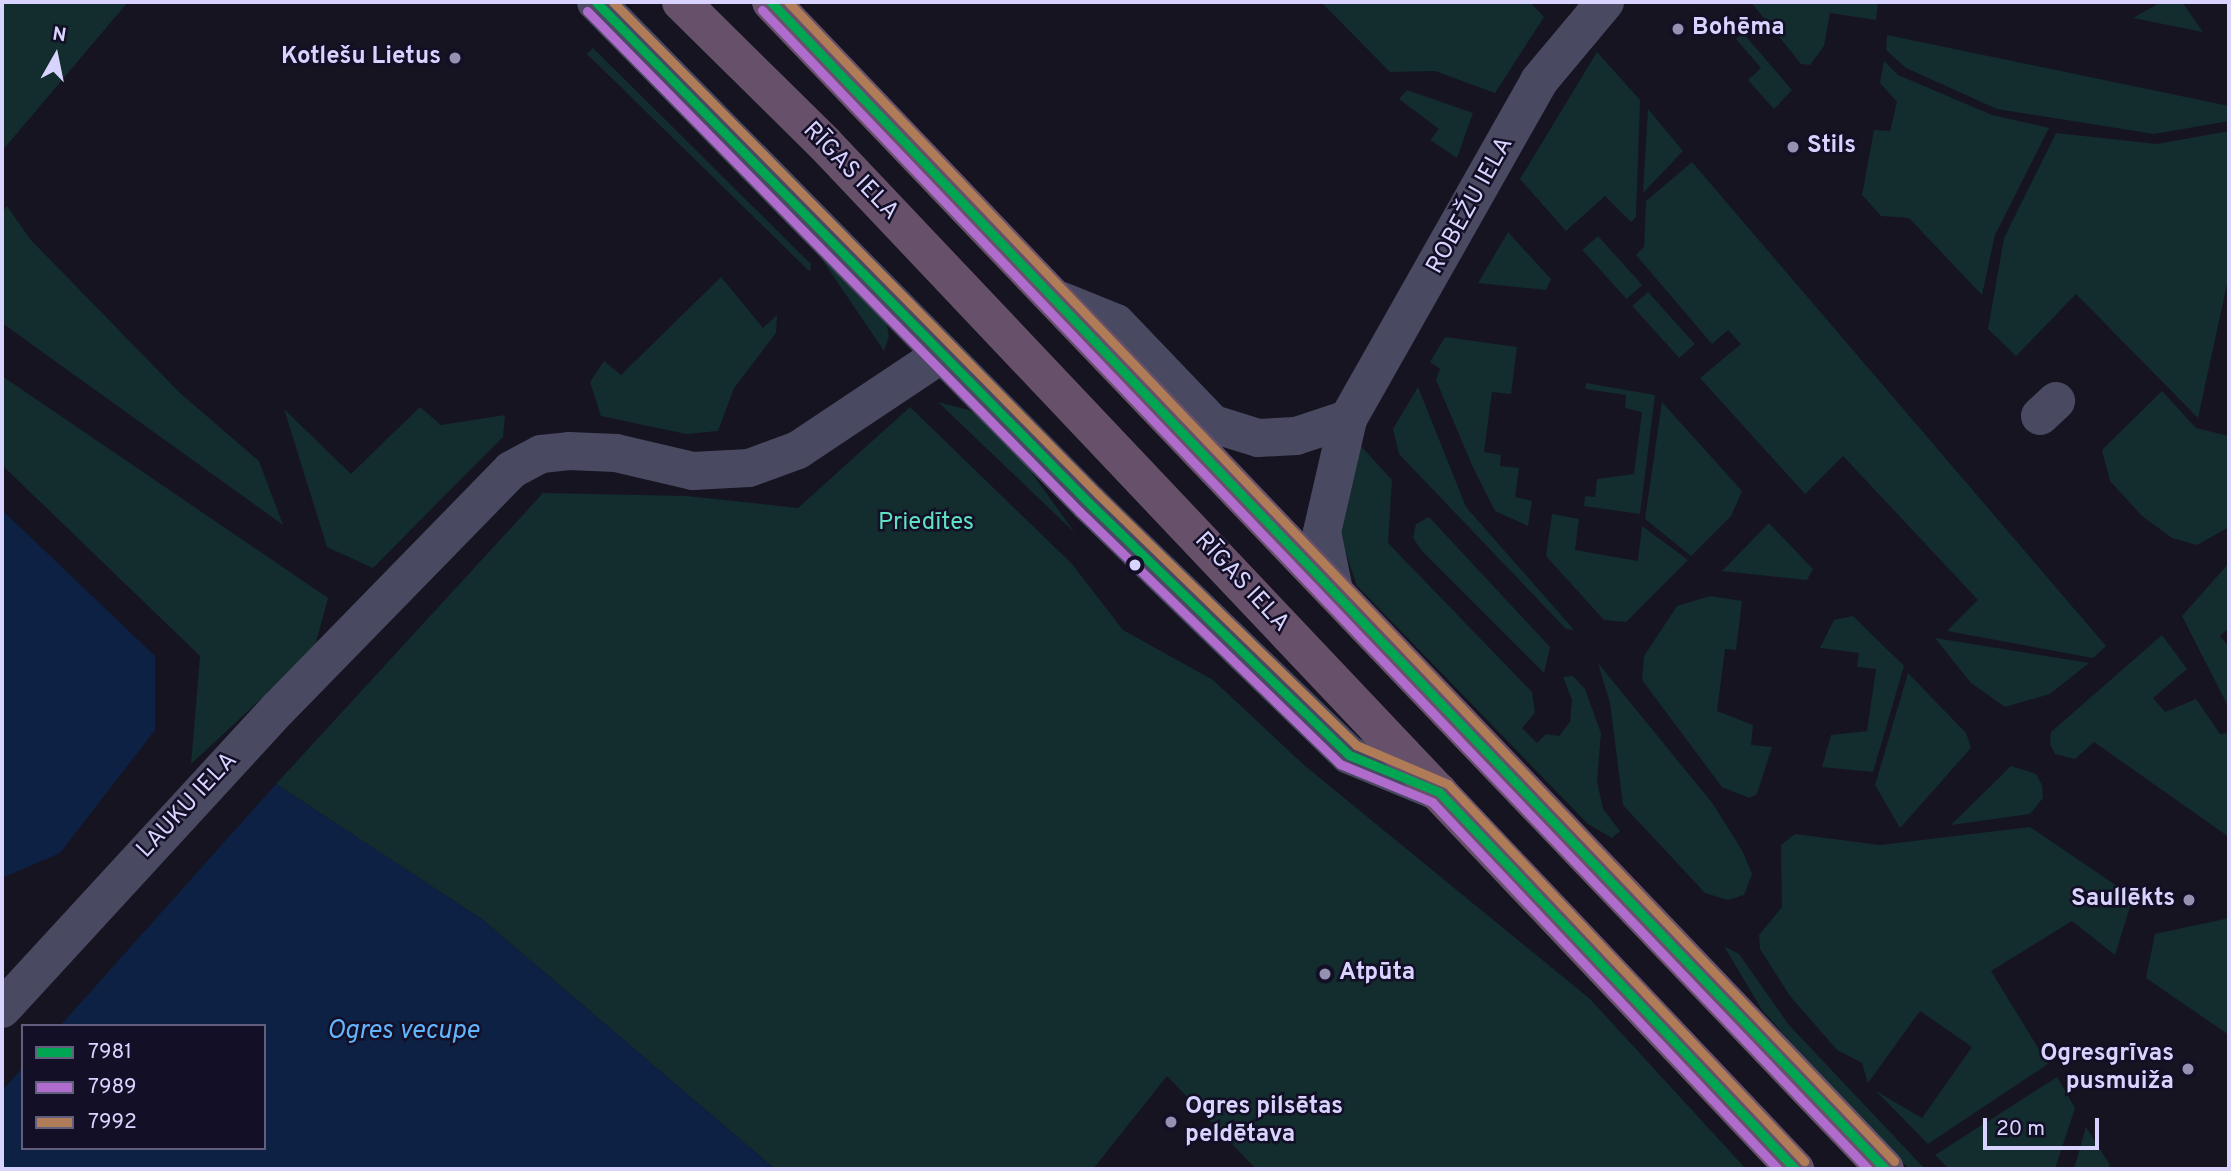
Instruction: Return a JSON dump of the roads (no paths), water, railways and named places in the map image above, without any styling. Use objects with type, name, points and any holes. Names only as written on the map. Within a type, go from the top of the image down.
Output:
[{"type":"highway","name":"RĪGAS IELA","points":[[681,2],[824,143],[1795,1169]]},
{"type":"highway","points":[[771,2],[1062,301],[1885,1169]]},
{"type":"street","points":[[596,2],[942,354],[1349,755],[1439,792]]},
{"type":"street","name":"ROBEŽU IELA","points":[[1334,590],[1322,532],[1349,419],[1539,81],[1605,2]]},
{"type":"street","points":[[1062,301],[1116,323],[1213,424],[1258,438],[1296,436],[1349,419]]},
{"type":"street","name":"LAUKU IELA","points":[[2,1009],[377,605],[511,470],[541,454],[616,453],[693,471],[749,468],[798,450],[942,354]]},
{"type":"water","points":[[2,510],[155,656],[155,730],[60,853],[2,878]]},
{"type":"water","name":"Ogres vecupe","points":[[276,784],[483,920],[775,1169],[2,1169],[2,1091],[21,1069],[21,1150],[266,1150],[266,1024],[62,1024]]},
{"type":"place","name":"Bohēma","points":[[1678,29]]},
{"type":"place","name":"Kotlešu Lietus","points":[[455,58]]},
{"type":"place","name":"Stils","points":[[1793,147]]},
{"type":"place","name":"Saullēkts","points":[[2189,900]]},
{"type":"place","name":"Atpūta","points":[[1325,974]]},
{"type":"place","name":"Ogresgrīvas pusmuiža","points":[[2188,1069]]},
{"type":"place","name":"Ogres pilsētas peldētava","points":[[1171,1122]]},
{"type":"park label","name":"Priedītes","points":[[926,524]]}]
